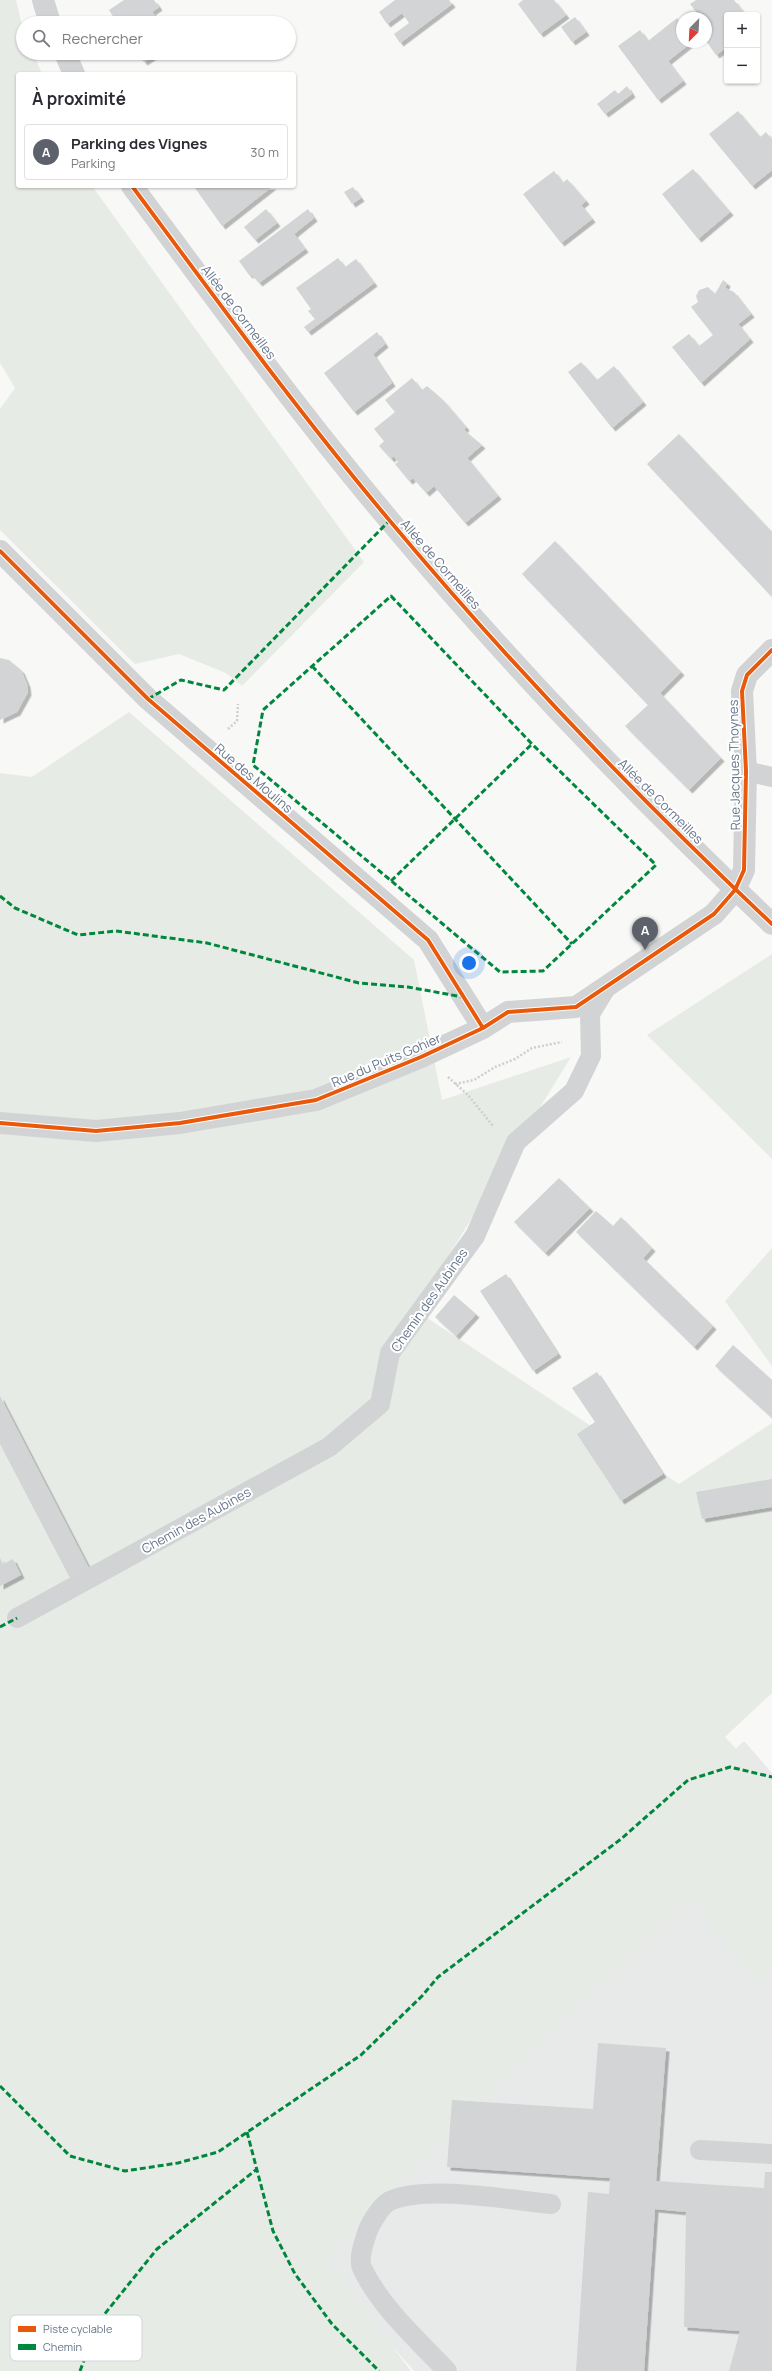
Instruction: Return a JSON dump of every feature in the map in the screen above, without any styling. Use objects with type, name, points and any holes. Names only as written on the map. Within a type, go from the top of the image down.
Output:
[{"type":"street","points":[[43,0],[48,16]]},
{"type":"street","points":[[67,60],[73,72]]},
{"type":"street","name":"Allée de Cormeilles","points":[[133,188],[289,396],[389,521],[553,706],[735,890],[772,924]]},
{"type":"street","name":"Rue des Moulins","points":[[0,551],[148,699],[428,940],[483,1028]]},
{"type":"street","name":"Rue Jacques Thoynes","points":[[735,890],[744,870],[746,771],[742,691],[747,675],[772,650]]},
{"type":"street","name":"Rue du Puits Gohier","points":[[0,1123],[96,1131],[180,1123],[316,1100],[424,1056],[483,1028],[508,1012],[576,1007],[714,914],[735,890]]},
{"type":"lane","points":[[746,771],[772,777]]},
{"type":"lane","name":"Chemin des Aubines","points":[[17,1618],[330,1447],[380,1404],[390,1353],[475,1236],[516,1142],[574,1091],[591,1056],[590,1014],[607,986]]},
{"type":"lane","points":[[700,2150],[772,2154]]},
{"type":"lane","points":[[447,2371],[384,2303],[361,2267],[363,2245],[370,2222],[390,2200],[410,2195],[437,2193],[551,2204]]},
{"type":"path","points":[[455,1084],[474,1080],[495,1067],[516,1059],[532,1048],[551,1042],[561,1043],[568,1034],[591,1028]]},
{"type":"path","points":[[424,1056],[468,1095],[502,1138],[514,1148]]},
{"type":"shaded area","points":[[0,0],[16,0],[20,16],[16,16],[16,60],[36,60],[41,72],[16,72],[16,188],[93,188],[364,562],[242,686],[226,673],[179,654],[135,664],[0,530],[0,409],[15,388],[0,363]]},
{"type":"shaded area","points":[[129,712],[414,960],[442,1100],[571,1057],[415,1310],[679,1484],[772,1423],[772,1693],[725,1737],[772,1787],[772,1966],[758,1983],[690,1897],[323,2256],[411,2371],[0,2371],[0,773],[32,777]]},
{"type":"shaded area","points":[[772,954],[772,1159],[647,1035]]},
{"type":"shaded area","points":[[772,1248],[772,1366],[725,1301]]},
{"type":"shaded area","points":[[744,1741],[772,1773],[772,2371],[414,2371],[254,2191]]},
{"type":"building","points":[[124,0],[154,0],[159,7],[152,12],[155,16],[113,16],[109,10]]},
{"type":"building","points":[[395,0],[449,0],[452,4],[400,43],[394,34],[409,23],[402,13],[387,24],[379,12]]},
{"type":"building","points":[[523,0],[554,0],[566,15],[540,34],[518,4]]},
{"type":"building","points":[[696,0],[734,0],[744,12],[724,12],[724,49],[716,55],[711,48],[712,12],[696,12],[690,4]]},
{"type":"building","points":[[575,17],[586,32],[572,42],[561,27]]},
{"type":"building","points":[[676,19],[676,48],[684,48],[668,61],[683,81],[658,100],[618,46],[640,30],[648,41]]},
{"type":"building","points":[[627,86],[632,94],[605,114],[597,104],[615,90],[618,94]]},
{"type":"building","points":[[738,111],[760,137],[766,132],[772,140],[772,170],[752,186],[709,134]]},
{"type":"building","points":[[693,169],[730,212],[698,239],[662,194]]},
{"type":"building","points":[[554,171],[563,183],[567,179],[586,201],[581,205],[592,219],[561,243],[523,194]]},
{"type":"building","points":[[353,187],[361,198],[352,204],[344,192]]},
{"type":"building","points":[[195,188],[270,188],[222,226]]},
{"type":"building","points":[[266,209],[277,223],[255,240],[244,227]]},
{"type":"building","points":[[308,209],[314,218],[294,234],[305,249],[259,283],[251,274],[249,275],[239,261]]},
{"type":"building","points":[[338,258],[345,267],[356,259],[374,283],[308,332],[304,327],[315,319],[308,311],[311,309],[296,288]]},
{"type":"building","points":[[723,280],[727,283],[725,288],[734,292],[751,314],[738,324],[750,339],[701,383],[672,347],[689,334],[699,346],[713,335],[691,307],[698,302],[696,296],[699,290],[708,287],[715,294]]},
{"type":"building","points":[[377,332],[385,344],[373,354],[392,383],[354,412],[324,373]]},
{"type":"building","points":[[581,362],[597,380],[614,366],[643,402],[612,428],[568,372]]},
{"type":"building","points":[[412,378],[422,390],[427,386],[442,399],[466,427],[464,430],[482,445],[467,458],[498,496],[465,523],[434,486],[426,493],[413,478],[409,481],[395,464],[398,462],[394,456],[391,459],[379,446],[384,441],[374,429],[395,412],[385,400]]},
{"type":"building","points":[[679,434],[772,532],[772,597],[647,464]]},
{"type":"building","points":[[555,541],[681,672],[660,693],[721,758],[689,790],[625,726],[648,705],[522,574]]},
{"type":"building","points":[[0,658],[9,660],[21,670],[27,684],[28,692],[17,712],[0,720]]},
{"type":"building","points":[[559,1178],[590,1208],[545,1253],[514,1222]]},
{"type":"building","points":[[596,1211],[613,1226],[621,1217],[652,1248],[643,1258],[713,1326],[694,1347],[576,1232]]},
{"type":"building","points":[[506,1274],[558,1354],[533,1371],[480,1291]]},
{"type":"building","points":[[454,1295],[476,1314],[456,1336],[435,1317]]},
{"type":"building","points":[[733,1345],[772,1380],[772,1418],[715,1366]]},
{"type":"building","points":[[597,1372],[663,1474],[621,1501],[577,1434],[595,1422],[572,1388]]},
{"type":"building","points":[[0,1396],[90,1570],[71,1580],[0,1444]]},
{"type":"building","points":[[772,1479],[772,1507],[702,1519],[696,1492]]},
{"type":"building","points":[[0,1558],[3,1564],[13,1559],[21,1575],[0,1586]]},
{"type":"building","points":[[598,2043],[666,2048],[656,2181],[764,2188],[765,2172],[772,2172],[772,2371],[729,2371],[740,2331],[684,2327],[686,2212],[655,2209],[644,2371],[576,2371],[588,2192],[609,2194],[610,2178],[447,2167],[452,2100],[593,2109]]},
{"type":"marked path","points":[[148,699],[181,680],[224,690],[389,521]]},
{"type":"marked path","points":[[391,596],[532,744],[656,865],[543,971],[500,972],[253,765],[263,710],[391,596]]},
{"type":"marked path","points":[[312,666],[572,944]]},
{"type":"marked path","points":[[391,881],[532,744]]},
{"type":"marked path","points":[[0,896],[15,908],[78,935],[116,931],[207,943],[359,983],[408,987],[463,997]]},
{"type":"marked path","points":[[0,1627],[17,1618]]},
{"type":"marked path","points":[[0,2086],[70,2156],[125,2171],[178,2163],[218,2152],[361,2055],[422,1996],[438,1977],[621,1839],[688,1780],[730,1767],[772,1777]]},
{"type":"marked path","points":[[247,2132],[273,2231],[295,2274],[332,2324],[379,2371]]},
{"type":"marked path","points":[[104,2315],[157,2249],[257,2169]]},
{"type":"marked path","points":[[80,2371],[84,2361]]},
{"type":"cycle path","points":[[133,188],[323,439],[435,574],[481,626],[623,778],[772,924]]},
{"type":"cycle path","points":[[0,551],[148,699],[428,940],[483,1028]]},
{"type":"cycle path","points":[[0,1123],[96,1131],[180,1123],[316,1100],[421,1057],[483,1028],[508,1012],[576,1007],[714,914],[735,890],[744,870],[746,771],[742,691],[747,675],[772,650]]},
{"type":"place","name":"Parking des Vignes","points":[[645,950]]}]
